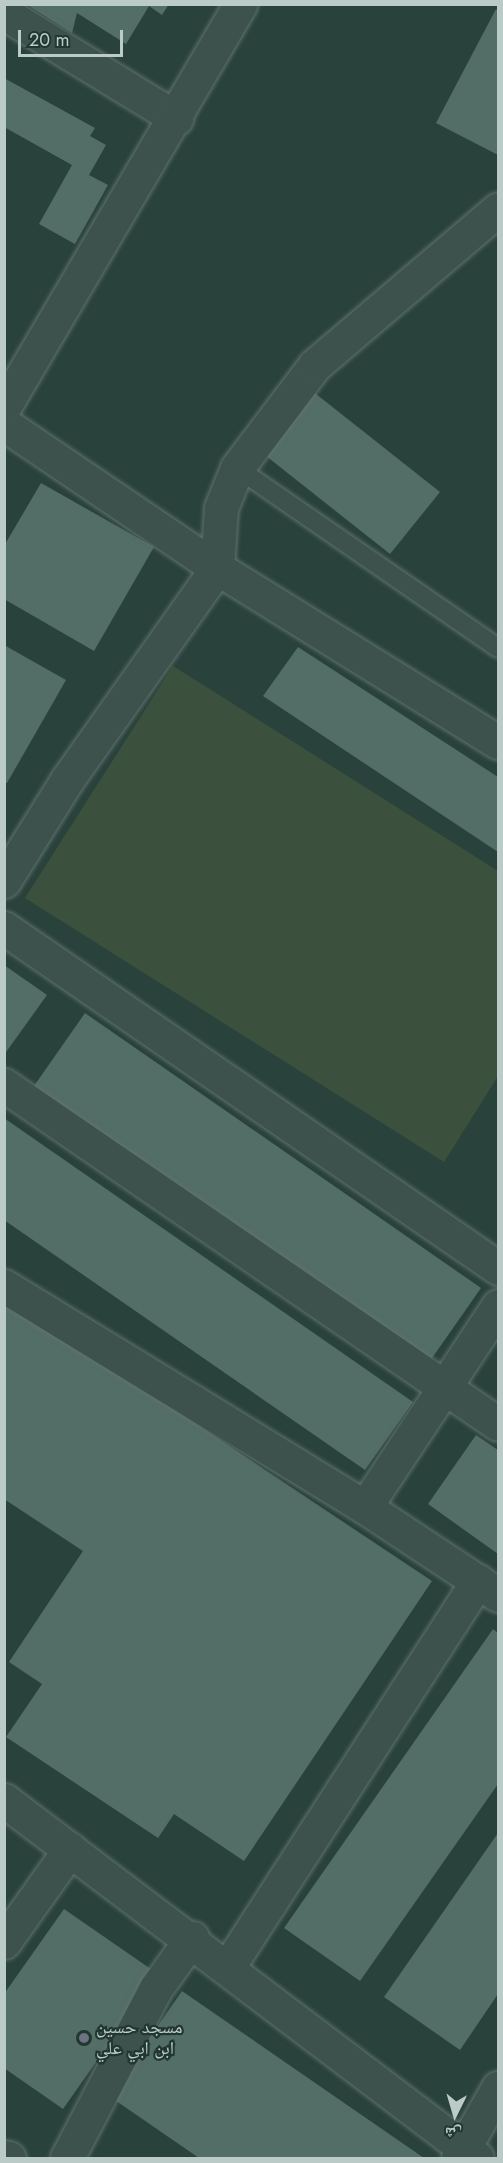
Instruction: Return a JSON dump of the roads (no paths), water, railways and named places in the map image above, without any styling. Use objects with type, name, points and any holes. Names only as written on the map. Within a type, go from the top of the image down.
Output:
[{"type":"street","points":[[4,407],[176,118],[240,4]]},
{"type":"street","points":[[4,13],[176,118]]},
{"type":"street","points":[[4,881],[68,780],[216,568],[221,508],[237,468],[315,365],[498,209]]},
{"type":"street","points":[[4,424],[216,568],[498,742]]},
{"type":"street","points":[[4,928],[498,1268]]},
{"type":"street","points":[[4,1085],[446,1386],[498,1424]]},
{"type":"street","points":[[4,1286],[365,1507],[488,1588],[228,1967]]},
{"type":"street","points":[[365,1507],[498,1306]]},
{"type":"street","points":[[4,1800],[192,1938],[466,2155],[498,2088]]},
{"type":"street","points":[[4,1942],[70,1849]]},
{"type":"street","points":[[67,2158],[156,1989],[192,1938]]},
{"type":"street","points":[[4,2157],[9,2158]]},
{"type":"lane","points":[[237,468],[498,648]]},
{"type":"place","name":"مسجد حسين ابن ابي علي","points":[[84,2038]]}]
